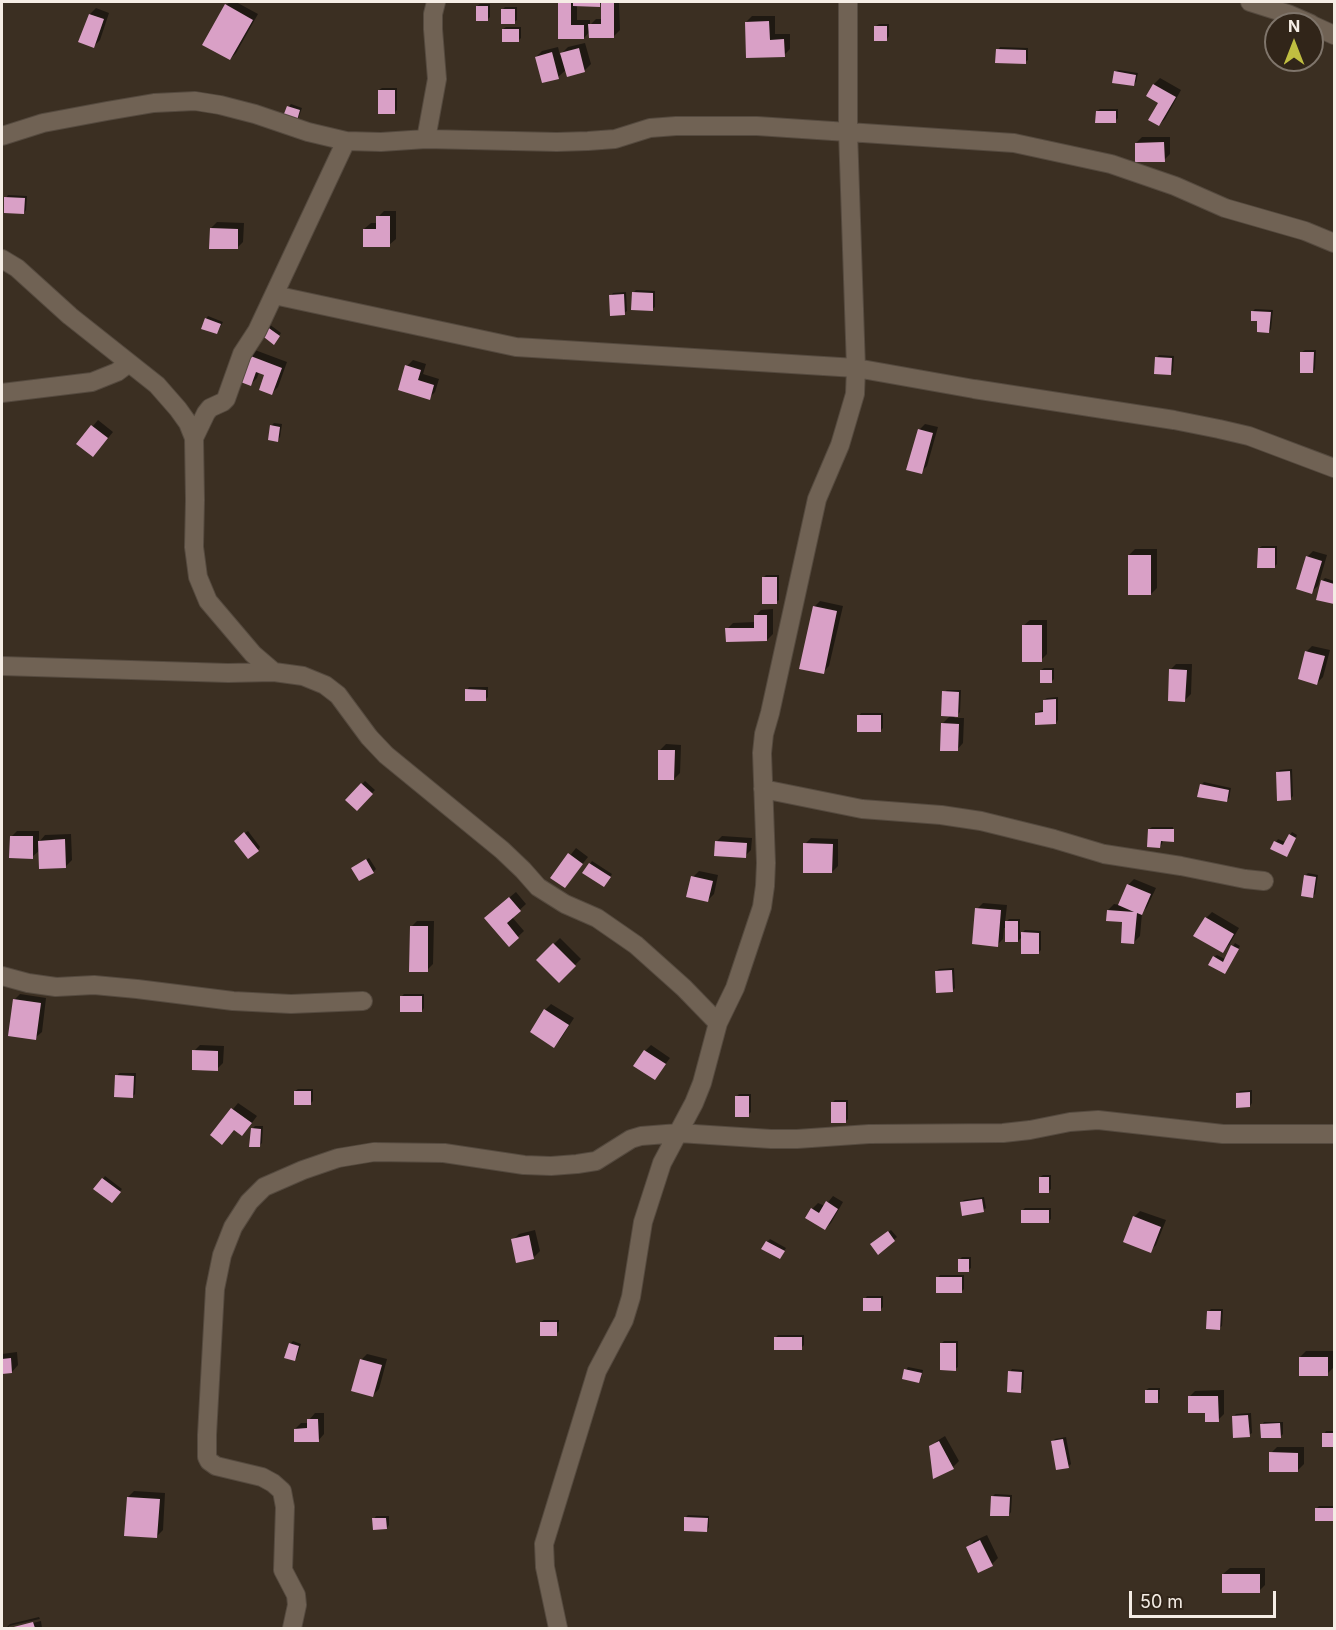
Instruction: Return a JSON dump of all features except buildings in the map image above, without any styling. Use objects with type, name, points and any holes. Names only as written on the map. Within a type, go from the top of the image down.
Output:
[{"type":"street","points":[[426,139],[437,79],[433,29],[436,2]]},
{"type":"street","points":[[558,1629],[545,1567],[544,1544],[597,1371],[624,1320],[631,1297],[643,1222],[662,1163],[702,1083],[718,1023],[735,988],[762,907],[766,863],[762,753],[764,734],[817,499],[840,446],[855,394],[848,131],[848,2]]},
{"type":"street","points":[[1250,2],[1282,12]]},
{"type":"street","points":[[2,136],[43,123],[107,111],[154,103],[195,101],[255,114],[308,132],[346,141],[381,142],[426,139],[588,141],[615,138],[650,128],[757,126],[1014,143],[1111,164],[1175,186],[1225,208],[1305,231],[1335,243]]},
{"type":"street","points":[[194,438],[210,408],[226,399],[242,354],[257,331],[346,141]]},
{"type":"street","points":[[2,259],[17,268],[70,316],[157,385],[188,423],[194,438],[194,547],[198,577],[208,601],[253,654],[274,672]]},
{"type":"street","points":[[274,295],[516,347],[856,368],[1219,429],[1249,436],[1335,468]]},
{"type":"street","points":[[2,393],[92,382],[117,372],[129,363]]},
{"type":"street","points":[[2,666],[228,673],[274,672],[303,676],[325,685],[338,695],[369,737],[386,755],[502,850],[538,887],[565,904],[597,918],[636,945],[684,988],[718,1023]]},
{"type":"street","points":[[763,789],[862,809],[942,815],[981,821],[1104,854],[1264,881]]},
{"type":"street","points":[[2,976],[56,987],[94,985],[233,1001],[291,1004],[363,1001]]},
{"type":"street","points":[[292,1629],[297,1605],[296,1595],[283,1570],[285,1507],[282,1491],[262,1477],[216,1466],[207,1457],[215,1289],[222,1255],[233,1227],[249,1202],[264,1188],[303,1170],[338,1158],[374,1152],[444,1153],[524,1165],[577,1164],[596,1161],[631,1139],[679,1133],[797,1139],[869,1134],[1003,1133],[1070,1122],[1098,1120],[1223,1134],[1335,1134]]}]
